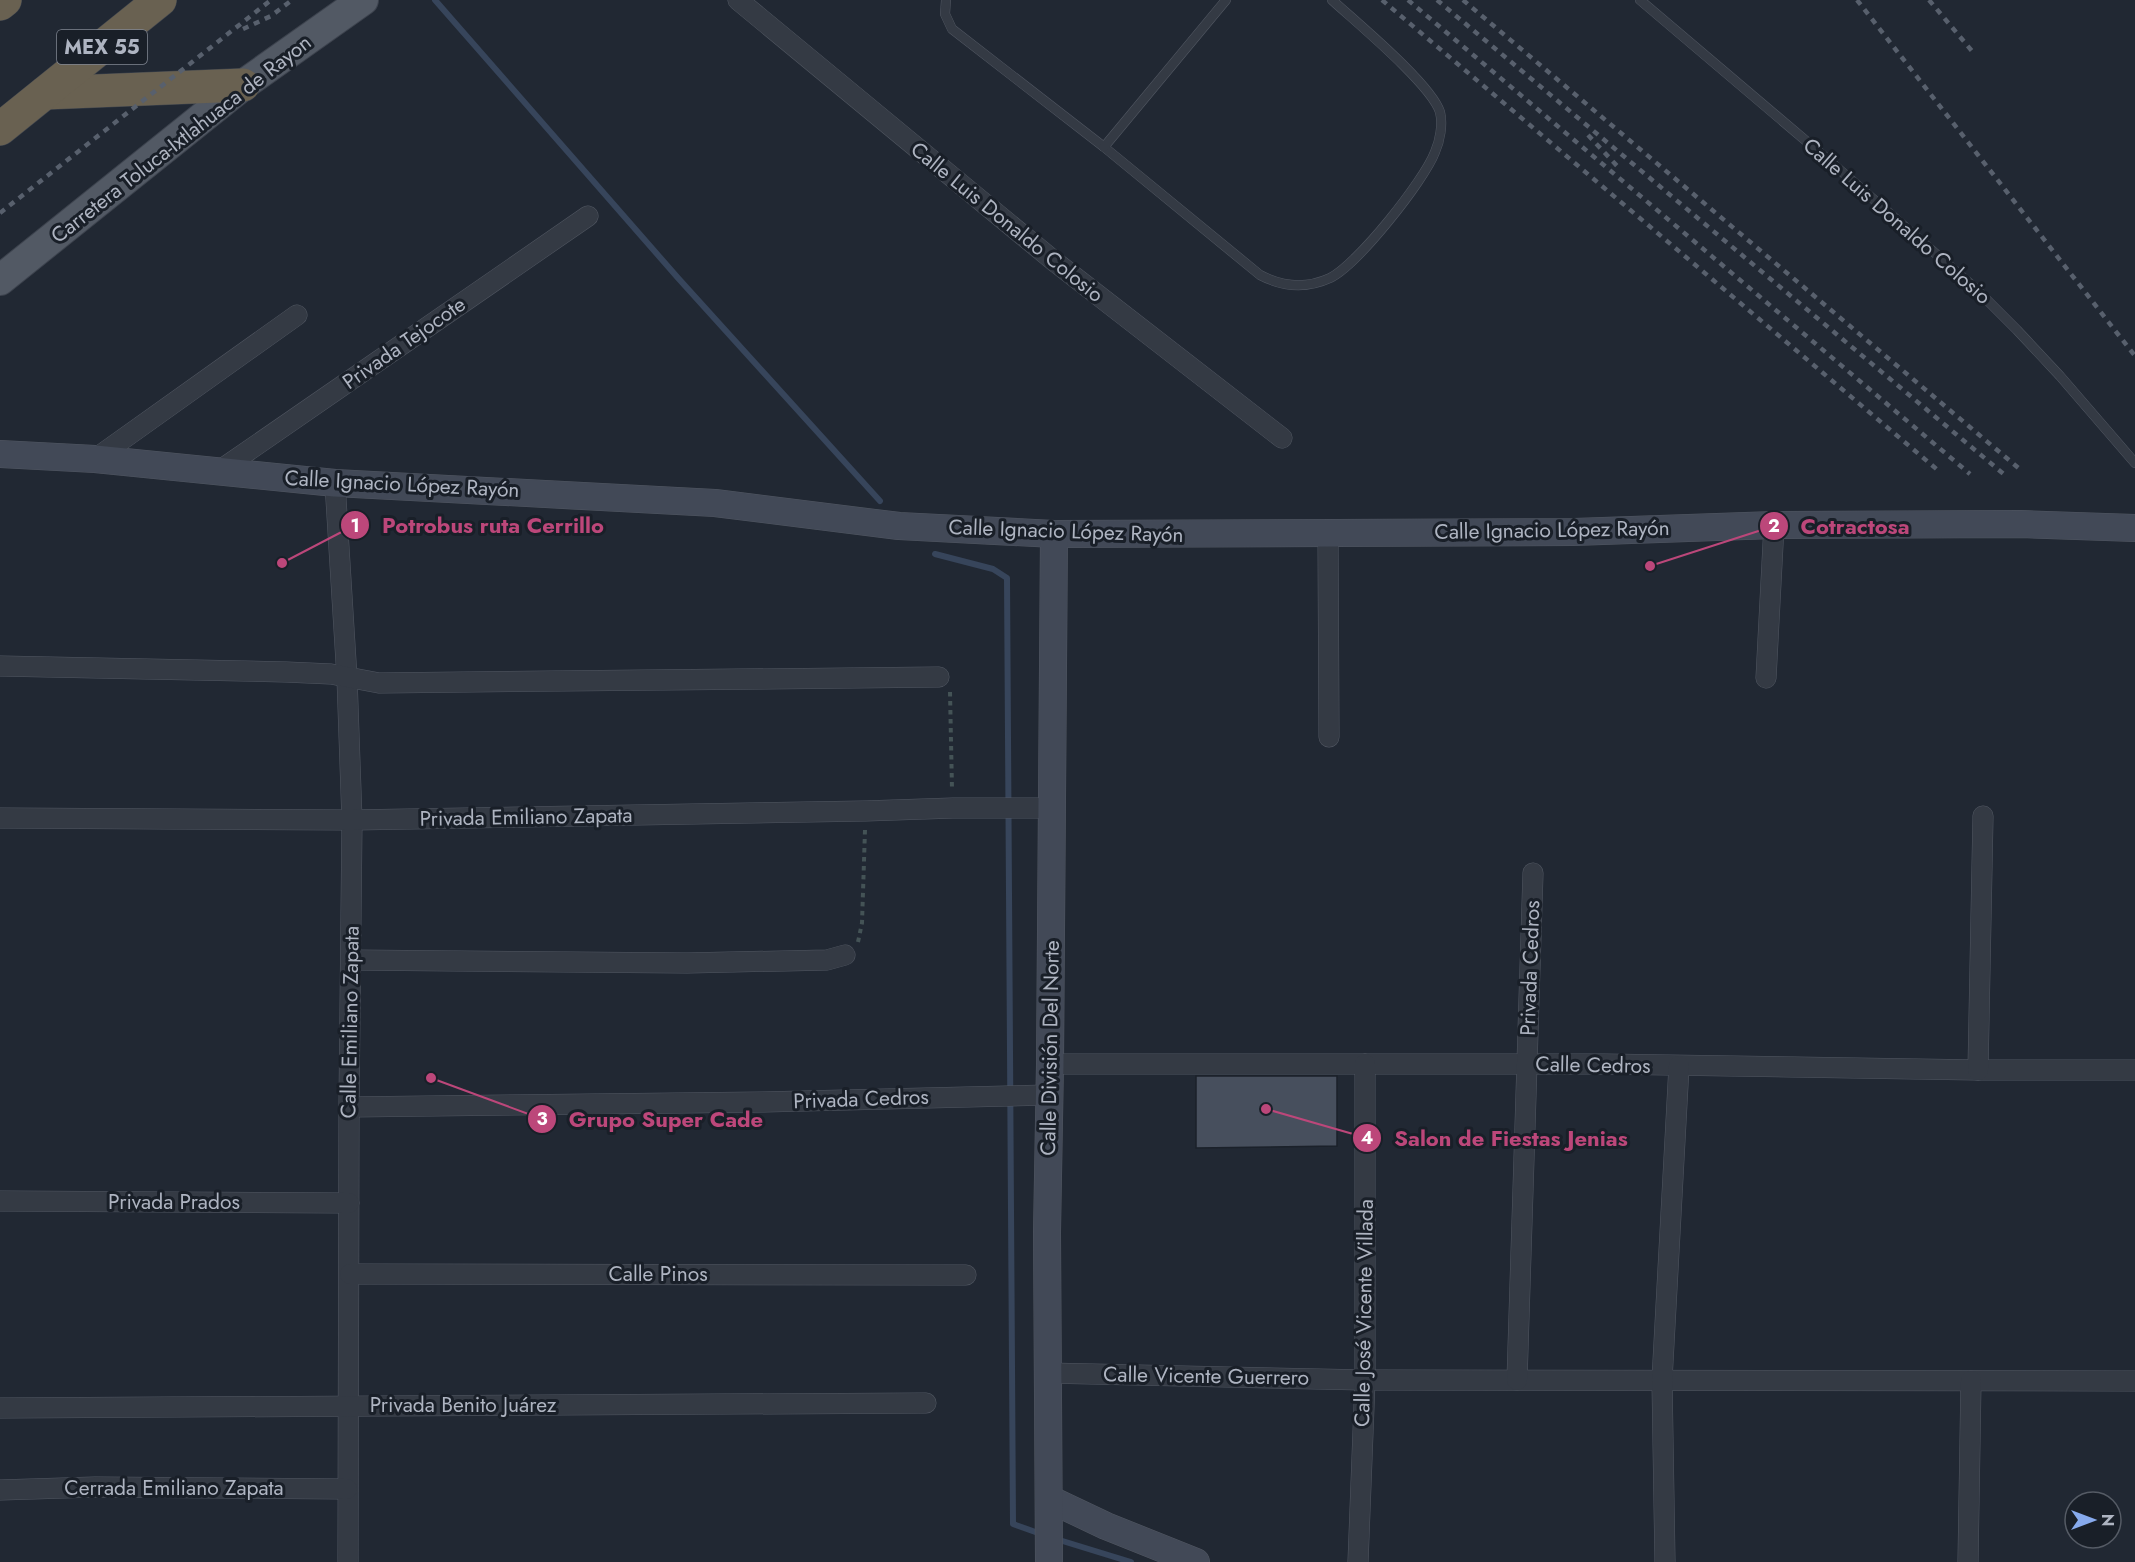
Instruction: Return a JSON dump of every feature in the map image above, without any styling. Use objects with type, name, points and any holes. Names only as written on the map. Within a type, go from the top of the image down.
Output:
[{"type":"highway","points":[[0,4],[5,0]]},
{"type":"highway","name":"MEX 55","points":[[0,129],[160,0]]},
{"type":"highway","points":[[45,93],[243,85]]},
{"type":"main road","name":"Carretera Toluca-Ixtlahuaca de Rayon","points":[[0,280],[243,85],[363,0]]},
{"type":"main road","name":"Calle Ignacio López Rayón","points":[[0,454],[95,459],[335,483],[715,503],[899,526],[1054,534],[1574,532],[1774,525],[2021,524],[2135,528]]},
{"type":"main road","name":"Calle División Del Norte","points":[[1049,1555],[1040,1095],[1050,1064],[1040,808],[1054,534]]},
{"type":"main road","points":[[1049,1510],[1116,1530],[1196,1562]]},
{"type":"street","name":"Calle Luis Donaldo Colosio","points":[[738,0],[1054,261],[1282,438]]},
{"type":"street","name":"Privada Tejocote","points":[[219,471],[588,216]]},
{"type":"street","points":[[95,459],[297,315]]},
{"type":"street","name":"Calle Emiliano Zapata","points":[[335,483],[347,678],[352,820],[348,1562]]},
{"type":"street","points":[[1766,678],[1774,525]]},
{"type":"street","points":[[1328,534],[1329,737]]},
{"type":"street","points":[[0,666],[286,672],[331,674],[379,682],[939,677]]},
{"type":"street","name":"Privada Emiliano Zapata","points":[[0,818],[352,820],[1040,808]]},
{"type":"street","points":[[1978,1070],[1983,816]]},
{"type":"street","name":"Privada Cedros","points":[[1517,1380],[1533,873]]},
{"type":"street","points":[[351,960],[687,963],[827,960],[845,955]]},
{"type":"street","name":"Calle Cedros","points":[[1050,1064],[1527,1064],[2135,1070]]},
{"type":"street","name":"Calle José Vicente Villada","points":[[1358,1562],[1365,1380],[1365,1064]]},
{"type":"street","points":[[1665,1562],[1662,1380],[1679,1066]]},
{"type":"street","name":"Privada Cedros","points":[[349,1107],[763,1102],[1040,1095]]},
{"type":"street","name":"Privada Prados","points":[[0,1201],[349,1203]]},
{"type":"street","name":"Calle Pinos","points":[[350,1274],[966,1275]]},
{"type":"street","name":"Calle Vicente Guerrero","points":[[1047,1373],[1365,1380],[2135,1381]]},
{"type":"street","points":[[1968,1562],[1971,1381]]},
{"type":"street","name":"Privada Benito Juárez","points":[[0,1408],[926,1403]]},
{"type":"street","name":"Cerrada Emiliano Zapata","points":[[0,1490],[95,1487],[347,1489]]},
{"type":"lane","points":[[946,0],[945,14],[952,29],[1104,147],[1260,275],[1274,282],[1288,285],[1309,284],[1331,277],[1366,247],[1421,178],[1436,151],[1441,130],[1440,111],[1422,85],[1332,0]]},
{"type":"lane","points":[[1104,147],[1226,0]]},
{"type":"lane","name":"Calle Luis Donaldo Colosio","points":[[1640,0],[1825,157],[1974,288],[2046,361],[2135,463]]},
{"type":"path","points":[[939,677],[948,683],[951,694],[953,808]]},
{"type":"path","points":[[845,955],[857,945],[862,924],[865,811]]},
{"type":"building","points":[[1196,1076],[1337,1076],[1337,1146],[1196,1148]]},
{"type":"waterway","points":[[435,0],[678,278],[880,501]]},
{"type":"waterway","points":[[935,554],[993,569],[1007,578],[1013,1524],[1041,1534]]},
{"type":"waterway","points":[[1056,1539],[1131,1562]]},
{"type":"railway","points":[[0,213],[271,0]]},
{"type":"railway","points":[[243,29],[271,16],[292,0]]},
{"type":"railway","points":[[1382,0],[1940,472]]},
{"type":"railway","points":[[1408,0],[1970,474]]},
{"type":"railway","points":[[1437,0],[2006,476]]},
{"type":"railway","points":[[1463,0],[2022,471]]},
{"type":"railway","points":[[1857,0],[2135,356]]},
{"type":"railway","points":[[1929,0],[1972,51]]},
{"type":"railway","points":[[1588,135],[1619,168]]},
{"type":"place","name":"Potrobus ruta Cerrillo","points":[[282,563]]},
{"type":"place","name":"Cotractosa","points":[[1650,566]]},
{"type":"place","name":"Grupo Super Cade","points":[[431,1078]]},
{"type":"place","name":"Salon de Fiestas Jenias","points":[[1266,1109]]}]
